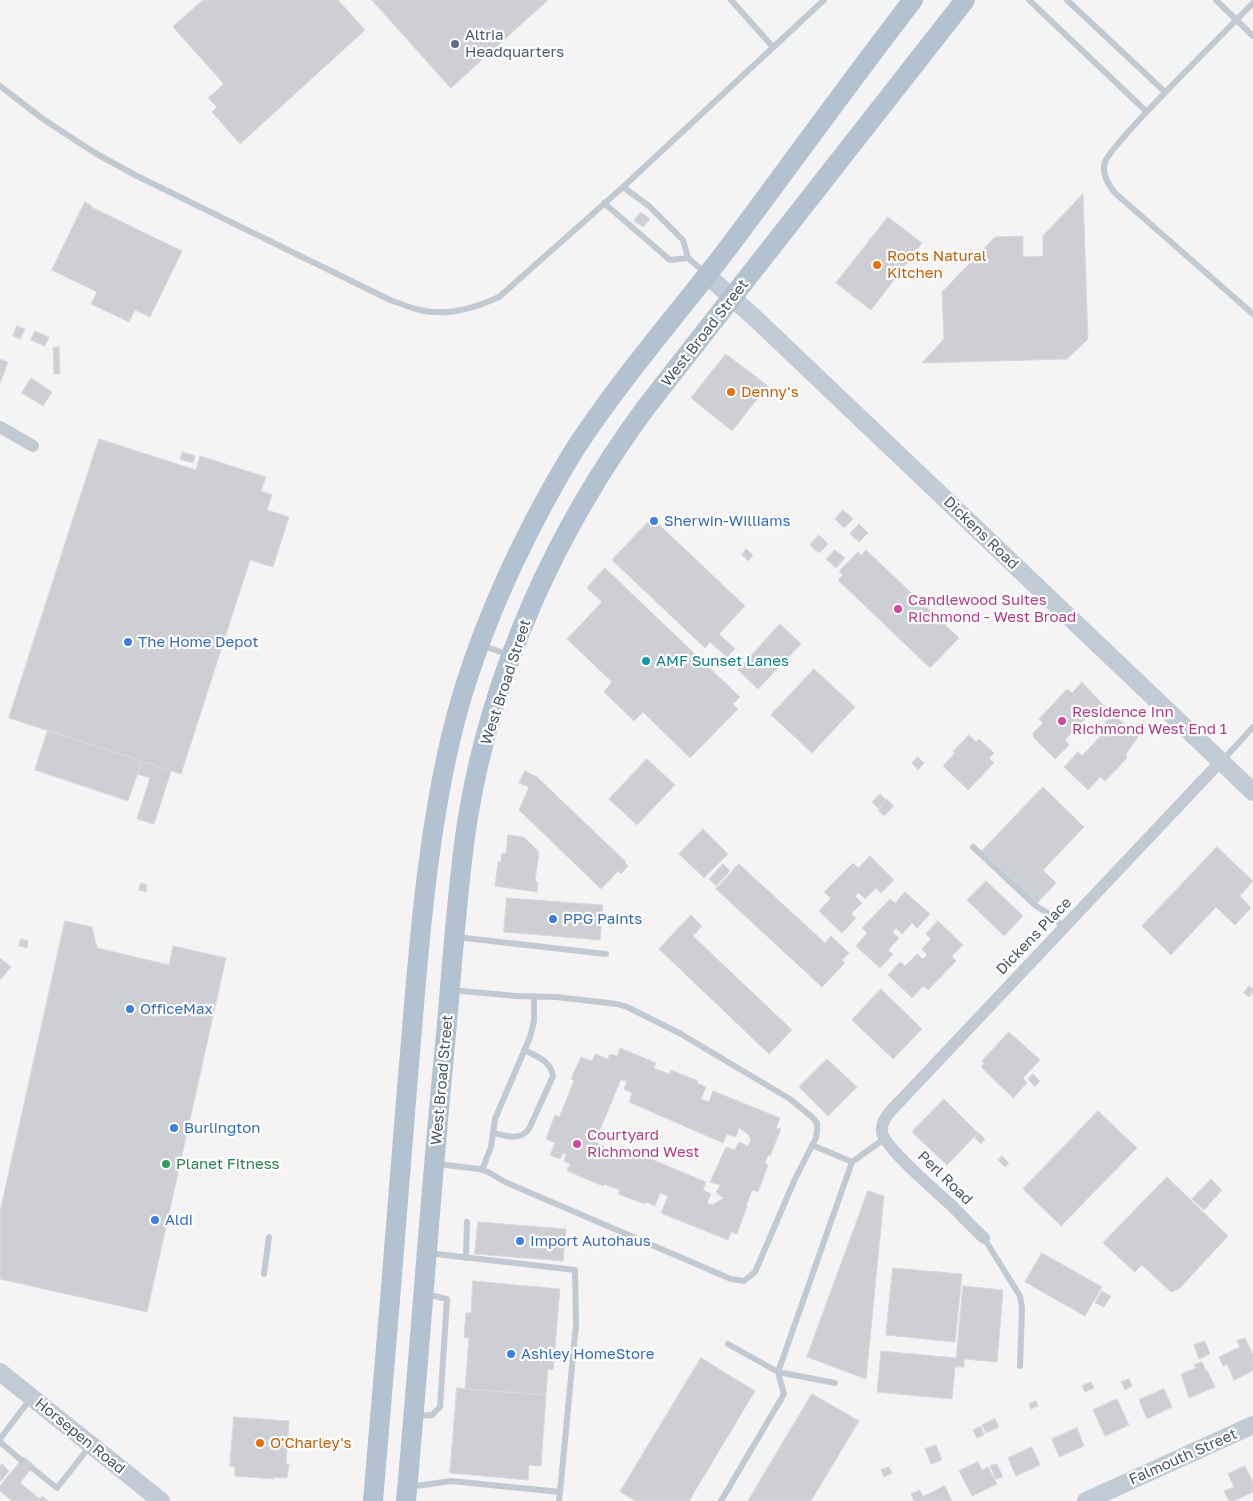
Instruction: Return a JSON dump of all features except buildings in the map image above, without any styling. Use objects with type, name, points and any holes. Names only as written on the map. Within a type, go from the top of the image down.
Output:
[{"type":"main road","points":[[373,1501],[416,987],[429,856],[443,775],[455,721],[480,645],[522,544],[576,449],[624,380],[707,275],[913,0]]},
{"type":"main road","name":"West Broad Street","points":[[407,1494],[436,1136],[460,873],[479,766],[511,656],[527,614],[573,520],[601,473],[636,421],[965,0]]},
{"type":"main road","name":"Dickens Road","points":[[707,275],[1253,792]]},
{"type":"main road","points":[[416,987],[450,990]]},
{"type":"main road","name":"Horsepen Road","points":[[0,1372],[161,1501]]},
{"type":"main road","name":"Falmouth Street","points":[[1086,1501],[1253,1426]]},
{"type":"street","points":[[0,427],[33,446]]},
{"type":"street","name":"Dickens Place","points":[[884,1139],[882,1127],[890,1112],[1221,761]]},
{"type":"street","name":"Perl Road","points":[[884,1139],[899,1156],[984,1238]]},
{"type":"lane","points":[[731,0],[773,47]]},
{"type":"lane","points":[[0,86],[44,119],[95,153],[135,175],[261,235],[390,300],[420,310],[444,312],[466,310],[499,297],[522,278],[824,0]]},
{"type":"lane","points":[[1028,0],[1146,112]]},
{"type":"lane","points":[[1067,0],[1165,92]]},
{"type":"lane","points":[[1216,0],[1253,36]]},
{"type":"lane","points":[[1253,3],[1124,136],[1105,161],[1104,168],[1106,182],[1115,193],[1253,314]]},
{"type":"lane","points":[[623,186],[649,206],[683,240],[688,258],[707,275]]},
{"type":"lane","points":[[604,203],[670,260],[688,258]]},
{"type":"lane","points":[[480,645],[511,656]]},
{"type":"lane","points":[[1221,761],[1253,727]]},
{"type":"lane","points":[[973,847],[1036,906],[1051,915],[1064,928]]},
{"type":"lane","points":[[454,937],[606,954]]},
{"type":"lane","points":[[435,1164],[482,1170],[505,1182],[731,1279],[744,1281],[755,1272],[818,1131],[817,1123],[790,1099],[681,1034],[637,1011],[617,1004],[556,997],[450,990]]},
{"type":"lane","points":[[482,1170],[491,1147],[495,1119],[534,1021],[534,996]]},
{"type":"lane","points":[[494,1133],[517,1137],[526,1133],[553,1076],[552,1070],[545,1062],[524,1050]]},
{"type":"lane","points":[[721,1501],[784,1394],[778,1372],[852,1162],[884,1139]]},
{"type":"lane","points":[[812,1145],[852,1162]]},
{"type":"lane","points":[[466,1258],[467,1222]]},
{"type":"lane","points":[[264,1274],[268,1237]]},
{"type":"lane","points":[[984,1238],[1020,1296],[1022,1308],[1020,1366]]},
{"type":"lane","points":[[427,1253],[575,1270],[576,1325],[559,1501]]},
{"type":"lane","points":[[728,1344],[778,1372],[835,1383]]},
{"type":"lane","points":[[21,1460],[0,1441],[32,1397]]},
{"type":"lane","points":[[32,1468],[57,1488],[91,1445]]},
{"type":"lane","points":[[407,1494],[451,1481],[560,1492]]},
{"type":"place","name":"Altria Headquarters","points":[[455,44]]},
{"type":"place","name":"Roots Natural Kitchen","points":[[877,265]]},
{"type":"place","name":"Denny's","points":[[731,392]]},
{"type":"place","name":"Sherwin-Williams","points":[[654,521]]},
{"type":"place","name":"Candlewood Suites Richmond - West Broad","points":[[898,609]]},
{"type":"place","name":"The Home Depot","points":[[128,642]]},
{"type":"place","name":"AMF Sunset Lanes","points":[[646,661]]},
{"type":"place","name":"Residence Inn Richmond West End 1","points":[[1062,721]]},
{"type":"place","name":"PPG Paints","points":[[553,919]]},
{"type":"place","name":"OfficeMax","points":[[130,1009]]},
{"type":"place","name":"Burlington","points":[[174,1128]]},
{"type":"place","name":"Courtyard Richmond West","points":[[577,1144]]},
{"type":"place","name":"Planet Fitness","points":[[166,1164]]},
{"type":"place","name":"Aldi","points":[[155,1220]]},
{"type":"place","name":"Import Autohaus","points":[[520,1241]]},
{"type":"place","name":"Ashley HomeStore","points":[[511,1354]]},
{"type":"place","name":"O'Charley's","points":[[260,1443]]}]
